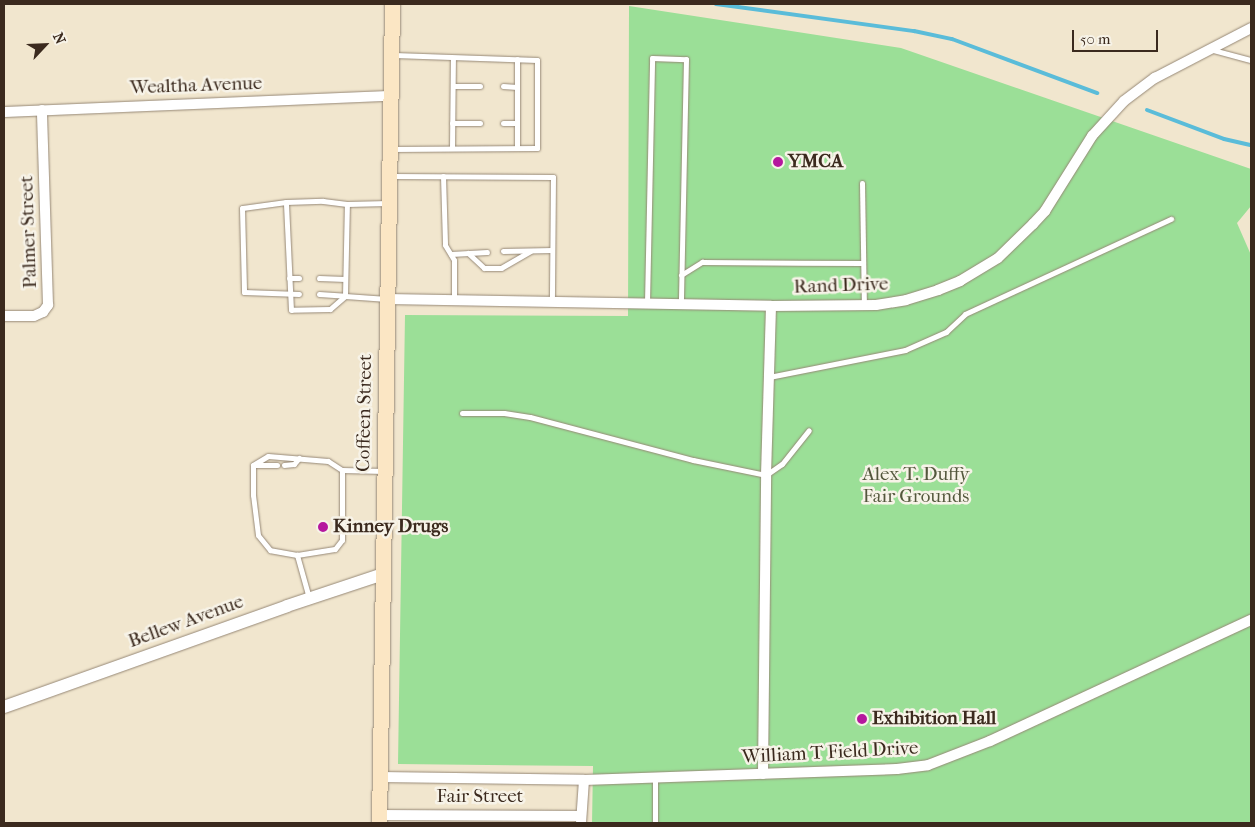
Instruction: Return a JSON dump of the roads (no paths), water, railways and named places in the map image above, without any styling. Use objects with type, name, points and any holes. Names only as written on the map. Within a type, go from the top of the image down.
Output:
[{"type":"main road","name":"Coffeen Street","points":[[379,819],[392,4]]},
{"type":"street","name":"Rand Drive","points":[[387,299],[681,305],[864,305],[906,300],[938,290],[960,282],[998,258],[1045,211],[1092,136],[1124,101],[1155,78],[1251,28]]},
{"type":"street","name":"Wealtha Avenue","points":[[4,112],[390,96]]},
{"type":"street","name":"Palmer Street","points":[[4,316],[34,316],[43,312],[48,305],[42,110]]},
{"type":"street","points":[[764,774],[766,475],[771,306]]},
{"type":"street","name":"Bellew Avenue","points":[[4,708],[382,574]]},
{"type":"street","name":"William T Field Drive","points":[[380,777],[584,780],[897,769],[944,760],[1251,620]]},
{"type":"street","points":[[581,820],[584,780]]},
{"type":"street","name":"Fair Street","points":[[379,819],[581,820]]},
{"type":"lane","points":[[1211,49],[1251,60]]},
{"type":"lane","points":[[389,149],[537,148],[537,60],[391,55]]},
{"type":"lane","points":[[452,148],[453,58]]},
{"type":"lane","points":[[647,304],[652,58],[686,59],[681,305]]},
{"type":"lane","points":[[517,60],[517,148]]},
{"type":"lane","points":[[453,86],[480,86]]},
{"type":"lane","points":[[502,86],[517,87]]},
{"type":"lane","points":[[452,123],[480,123]]},
{"type":"lane","points":[[502,123],[517,123]]},
{"type":"lane","points":[[388,176],[553,177],[552,303]]},
{"type":"lane","points":[[443,176],[445,245],[454,260],[454,300]]},
{"type":"lane","points":[[862,183],[864,305]]},
{"type":"lane","points":[[299,294],[244,292],[242,208],[286,202],[388,203]]},
{"type":"lane","points":[[286,202],[291,310],[330,309],[345,296],[347,204]]},
{"type":"lane","points":[[768,378],[905,350],[946,332],[965,314],[1171,219]]},
{"type":"lane","points":[[503,251],[552,250]]},
{"type":"lane","points":[[468,253],[484,268],[501,268],[530,251]]},
{"type":"lane","points":[[451,254],[487,252]]},
{"type":"lane","points":[[681,274],[702,262],[864,263]]},
{"type":"lane","points":[[289,278],[299,278]]},
{"type":"lane","points":[[320,278],[345,279]]},
{"type":"lane","points":[[320,294],[387,299]]},
{"type":"lane","points":[[462,413],[504,413],[530,416],[693,460],[766,475],[782,464],[809,430]]},
{"type":"lane","points":[[253,464],[268,456],[328,461],[342,470],[384,471]]},
{"type":"lane","points":[[284,464],[294,464],[299,458]]},
{"type":"lane","points":[[253,464],[253,495],[258,535],[270,550],[297,555],[335,549],[342,540],[342,470]]},
{"type":"lane","points":[[253,464],[277,464]]},
{"type":"lane","points":[[297,555],[309,599]]},
{"type":"lane","points":[[655,778],[655,823]]},
{"type":"waterway","points":[[716,4],[914,31],[952,39],[1097,93]]},
{"type":"waterway","points":[[1147,110],[1224,139],[1251,145]]},
{"type":"place","name":"YMCA","points":[[778,162]]},
{"type":"place","name":"Kinney Drugs","points":[[323,527]]},
{"type":"place","name":"Exhibition Hall","points":[[862,719]]},
{"type":"park label","name":"Alex T. Duffy Fair Grounds","points":[[916,486]]}]
